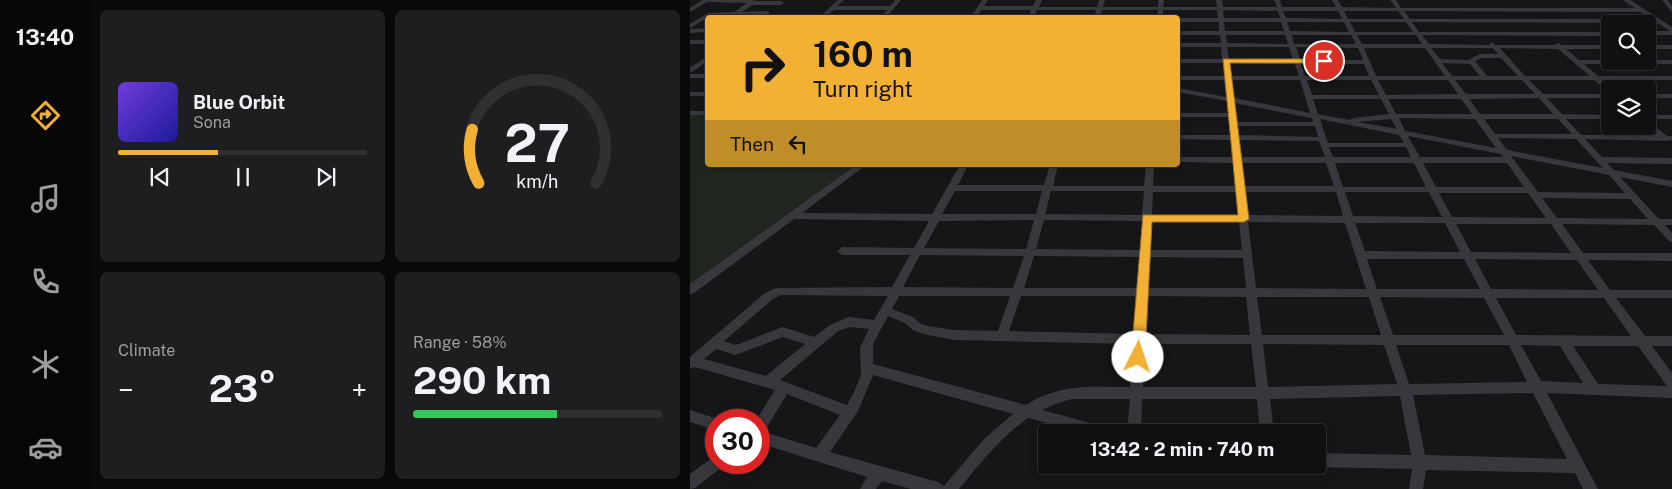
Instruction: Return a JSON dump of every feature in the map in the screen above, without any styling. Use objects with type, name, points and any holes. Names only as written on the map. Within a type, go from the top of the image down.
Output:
[{"type":"street","points":[[690,10],[706,0],[752,1],[751,3]]},
{"type":"street","points":[[824,15],[841,0]]},
{"type":"street","points":[[886,15],[898,0]]},
{"type":"street","points":[[975,15],[985,0]]},
{"type":"street","points":[[1031,15],[1039,0]]},
{"type":"street","points":[[1098,15],[1102,0]]},
{"type":"street","points":[[1160,15],[1161,0]]},
{"type":"street","points":[[1219,0],[1266,424]]},
{"type":"street","points":[[1277,0],[1405,390],[1420,462],[1416,489]]},
{"type":"street","points":[[1335,0],[1360,46],[1374,79],[1450,220],[1577,466],[1591,489]]},
{"type":"street","points":[[1392,0],[1672,383]]},
{"type":"street","points":[[1450,0],[1601,160],[1672,239]]},
{"type":"street","points":[[1507,0],[1601,82]]},
{"type":"street","points":[[1626,0],[1672,31]]},
{"type":"street","points":[[733,15],[751,3],[783,1]]},
{"type":"street","points":[[752,15],[767,13],[783,1]]},
{"type":"street","points":[[1668,3],[1672,10]]},
{"type":"street","points":[[690,5],[698,5]]},
{"type":"street","points":[[1572,5],[1601,26]]},
{"type":"street","points":[[832,8],[892,8]]},
{"type":"street","points":[[980,8],[1641,10]]},
{"type":"street","points":[[1424,9],[1453,47]]},
{"type":"street","points":[[708,15],[721,15]]},
{"type":"street","points":[[690,26],[705,17]]},
{"type":"street","points":[[1180,20],[1658,20]]},
{"type":"street","points":[[690,31],[705,30]]},
{"type":"street","points":[[1656,32],[1672,31]]},
{"type":"street","points":[[1180,33],[1601,33]]},
{"type":"street","points":[[691,42],[705,42]]},
{"type":"street","points":[[690,51],[705,43]]},
{"type":"street","points":[[1180,45],[1601,47]]},
{"type":"street","points":[[1658,47],[1672,47]]},
{"type":"street","points":[[1658,47],[1672,57]]},
{"type":"street","points":[[1438,61],[1471,61],[1480,56],[1502,56]]},
{"type":"street","points":[[690,72],[705,61]]},
{"type":"street","points":[[1180,61],[1366,62]]},
{"type":"street","points":[[1471,61],[1486,79]]},
{"type":"street","points":[[1656,61],[1672,62]]},
{"type":"street","points":[[1578,62],[1601,62]]},
{"type":"street","points":[[1656,67],[1671,79]]},
{"type":"street","points":[[690,72],[705,75]]},
{"type":"street","points":[[1180,78],[1671,79]]},
{"type":"street","points":[[1180,90],[1316,120]]},
{"type":"street","points":[[690,94],[705,94]]},
{"type":"street","points":[[1309,97],[1601,96]]},
{"type":"street","points":[[1656,96],[1672,96]]},
{"type":"street","points":[[690,113],[705,113]]},
{"type":"street","points":[[1180,115],[1231,115]]},
{"type":"street","points":[[1232,124],[1316,120],[1341,121],[1394,116],[1601,117]]},
{"type":"street","points":[[1656,117],[1672,117]]},
{"type":"street","points":[[1341,121],[1506,156],[1612,172],[1672,184]]},
{"type":"street","points":[[1656,129],[1668,138],[1672,145]]},
{"type":"street","points":[[1492,136],[1668,138]]},
{"type":"street","points":[[1180,138],[1234,138],[1409,145]]},
{"type":"street","points":[[1180,160],[1418,160],[1506,156]]},
{"type":"street","points":[[1601,160],[1672,160]]},
{"type":"street","points":[[690,290],[859,167]]},
{"type":"street","points":[[819,456],[849,412],[867,374],[865,350],[963,167]]},
{"type":"street","points":[[1002,336],[1030,253],[1053,167]]},
{"type":"street","points":[[1134,424],[1150,167]]},
{"type":"street","points":[[952,188],[1433,189],[1633,196]]},
{"type":"street","points":[[791,216],[1672,222]]},
{"type":"street","points":[[842,251],[1248,254]]},
{"type":"street","points":[[1360,255],[1672,258]]},
{"type":"street","points":[[692,362],[774,293],[1672,294]]},
{"type":"street","points":[[886,311],[909,320],[927,331],[954,335],[1139,339],[1672,341]]},
{"type":"street","points":[[768,382],[842,324],[849,322],[878,325]]},
{"type":"street","points":[[714,343],[735,350],[783,332],[816,343]]},
{"type":"street","points":[[1564,341],[1594,390]]},
{"type":"street","points":[[692,362],[784,387],[849,412]]},
{"type":"street","points":[[867,368],[1071,424]]},
{"type":"street","points":[[770,410],[784,387]]},
{"type":"street","points":[[950,489],[1001,431],[1026,412],[1061,395],[1072,393],[1264,393],[1537,387],[1672,392]]},
{"type":"street","points":[[690,416],[705,421]]},
{"type":"street","points":[[770,440],[938,489]]},
{"type":"street","points":[[1326,460],[1577,466]]},
{"type":"street","points":[[690,483],[705,471]]},
{"type":"street","points":[[867,489],[879,473]]},
{"type":"shaded area","points":[[690,114],[705,114],[705,167],[853,167],[690,285]]},
{"type":"route","points":[[1138,357],[1147,218],[1244,219],[1226,61],[1324,61]]}]
